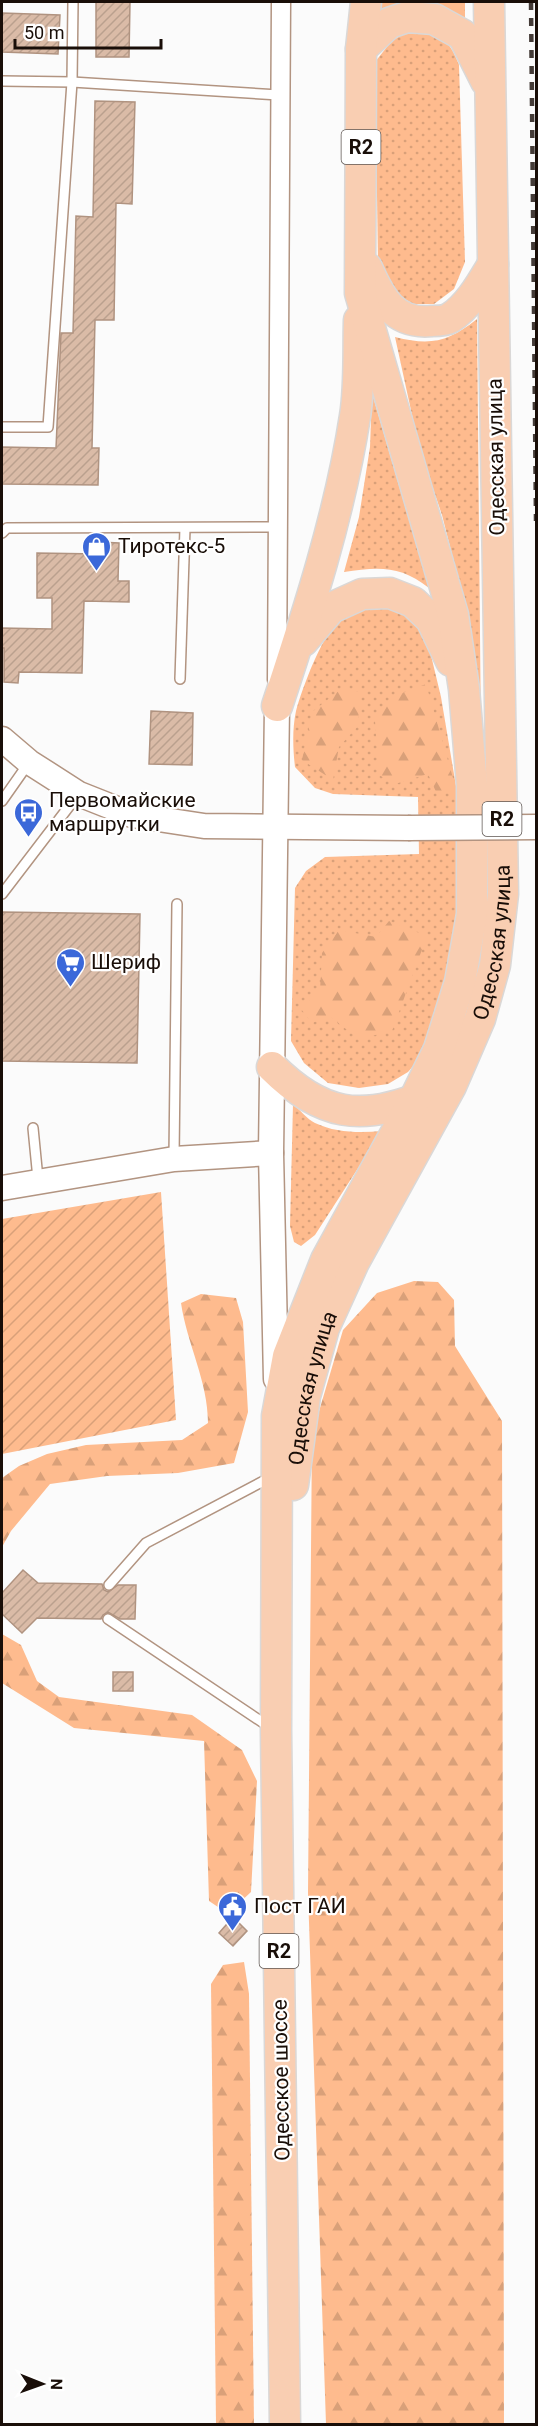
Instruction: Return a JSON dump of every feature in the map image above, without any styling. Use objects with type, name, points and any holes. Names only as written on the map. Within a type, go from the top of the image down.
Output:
[{"type":"main road","name":"Одесская улица","points":[[278,1592],[277,1416],[288,1356],[326,1260],[414,1100],[439,1049],[460,982],[472,914],[472,785],[464,689],[453,615],[360,293],[361,48],[366,2]]},
{"type":"main road","name":"Одесская улица","points":[[278,1592],[305,1396],[324,1328],[354,1262],[451,1086],[480,1019],[495,965],[503,894],[489,2]]},
{"type":"main road","points":[[361,48],[389,23],[407,16],[434,19],[463,35],[490,90]]},
{"type":"main road","points":[[360,251],[378,294],[393,312],[419,322],[448,320],[473,296],[493,264]]},
{"type":"main road","points":[[277,706],[296,650],[341,490],[353,424],[360,293]]},
{"type":"main road","points":[[296,650],[331,608],[362,594],[390,593],[412,602],[431,619],[464,689]]},
{"type":"main road","points":[[272,1067],[291,1086],[308,1097],[343,1110],[365,1112],[388,1110],[451,1086]]},
{"type":"main road","name":"Одесское шоссе","points":[[278,1592],[276,1731],[285,2424]]},
{"type":"street","points":[[277,706],[281,2]]},
{"type":"street","name":"Одесская улица","points":[[277,706],[271,1153],[277,1416]]},
{"type":"street","points":[[2,740],[29,762],[79,794],[132,815],[204,826],[537,827]]},
{"type":"street","points":[[2,1188],[174,1160],[271,1153]]},
{"type":"lane","points":[[2,427],[48,427],[72,82],[73,2]]},
{"type":"lane","points":[[2,81],[72,82],[279,96]]},
{"type":"lane","points":[[2,533],[7,528],[277,527]]},
{"type":"lane","points":[[180,679],[185,528]]},
{"type":"lane","points":[[2,801],[29,762]]},
{"type":"lane","points":[[2,894],[79,794]]},
{"type":"lane","points":[[174,1160],[177,904]]},
{"type":"lane","points":[[33,1128],[38,1182]]},
{"type":"lane","points":[[109,1585],[146,1543],[277,1474]]},
{"type":"lane","points":[[108,1619],[276,1731]]},
{"type":"green space","points":[[377,2],[465,2],[465,22],[376,14]]},
{"type":"green space","points":[[406,31],[434,34],[440,37],[450,47],[459,65],[465,262],[454,289],[434,304],[413,304],[398,295],[378,262],[375,62],[390,43]]},
{"type":"green space","points":[[477,319],[481,738],[468,618],[442,515],[419,447],[395,337],[419,341],[439,340],[457,333]]},
{"type":"green space","points":[[372,393],[429,588],[408,575],[388,570],[368,569],[344,572],[359,517],[370,447]]},
{"type":"green space","points":[[370,607],[394,608],[415,623],[429,647],[441,697],[457,792],[456,935],[427,1050],[408,1072],[388,1084],[359,1088],[328,1083],[304,1063],[291,1041],[295,888],[306,871],[325,857],[419,854],[418,797],[333,794],[315,788],[295,767],[293,732],[296,711],[303,689],[329,633],[344,616]]},
{"type":"green space","points":[[426,684],[457,792],[437,794],[428,774],[395,784],[379,775],[375,721],[392,697]]},
{"type":"green space","points":[[341,689],[360,692],[358,726],[339,747],[333,780],[302,760],[312,712]]},
{"type":"green space","points":[[389,921],[427,936],[392,1031],[359,1039],[329,1016],[312,1023],[301,1009],[320,991],[322,953],[339,930],[376,937]]},
{"type":"green space","points":[[293,1104],[315,1123],[331,1129],[348,1132],[382,1131],[315,1235],[301,1246],[294,1242],[290,1226]]},
{"type":"green space","points":[[161,1192],[176,1420],[2,1454],[2,1219]]},
{"type":"green space","points":[[414,1281],[438,1282],[454,1300],[455,1346],[502,1421],[504,2424],[326,2424],[308,1893],[312,1435],[343,1330],[377,1293]]},
{"type":"green space","points":[[201,1294],[236,1298],[243,1322],[248,1412],[234,1463],[178,1473],[107,1476],[50,1484],[11,1531],[2,1547],[2,1478],[19,1466],[47,1454],[86,1445],[182,1440],[208,1423],[205,1392],[181,1303]]},
{"type":"green space","points":[[2,1634],[21,1645],[37,1681],[59,1697],[192,1715],[242,1750],[257,1781],[251,1892],[236,1906],[221,1909],[209,1901],[204,1741],[74,1728],[2,1683]]},
{"type":"green space","points":[[244,1962],[249,1994],[254,2424],[216,2424],[211,1984],[223,1965]]},
{"type":"building","points":[[96,2],[130,2],[129,57],[96,57]]},
{"type":"building","points":[[2,13],[60,15],[58,54],[2,52]]},
{"type":"building","points":[[95,101],[135,102],[132,204],[116,203],[114,320],[95,320],[92,448],[99,448],[98,485],[2,484],[2,447],[56,448],[61,333],[73,333],[76,216],[93,217]]},
{"type":"building","points":[[99,542],[119,543],[118,581],[129,581],[129,602],[84,601],[82,673],[19,672],[18,683],[4,682],[2,628],[52,629],[52,598],[37,598],[37,553],[99,554]]},
{"type":"building","points":[[151,711],[193,713],[192,765],[149,764]]},
{"type":"building","name":"Шериф","points":[[2,912],[140,914],[137,1063],[2,1061]]},
{"type":"building","points":[[23,1570],[38,1583],[102,1584],[104,1590],[108,1592],[118,1585],[136,1585],[135,1619],[120,1619],[108,1612],[101,1619],[37,1618],[22,1633],[2,1614],[2,1593]]},
{"type":"building","points":[[113,1672],[133,1672],[133,1691],[113,1691]]},
{"type":"building","name":"Пост ГАИ","points":[[233,1917],[247,1931],[233,1946],[219,1933]]},
{"type":"railway","points":[[531,2],[536,521]]},
{"type":"place","name":"Тиротекс-5","points":[[97,572]]},
{"type":"place","name":"Первомайские маршрутки","points":[[28,838]]},
{"type":"place","name":"Шериф","points":[[70,988]]},
{"type":"place","name":"Пост ГАИ","points":[[233,1932]]}]
